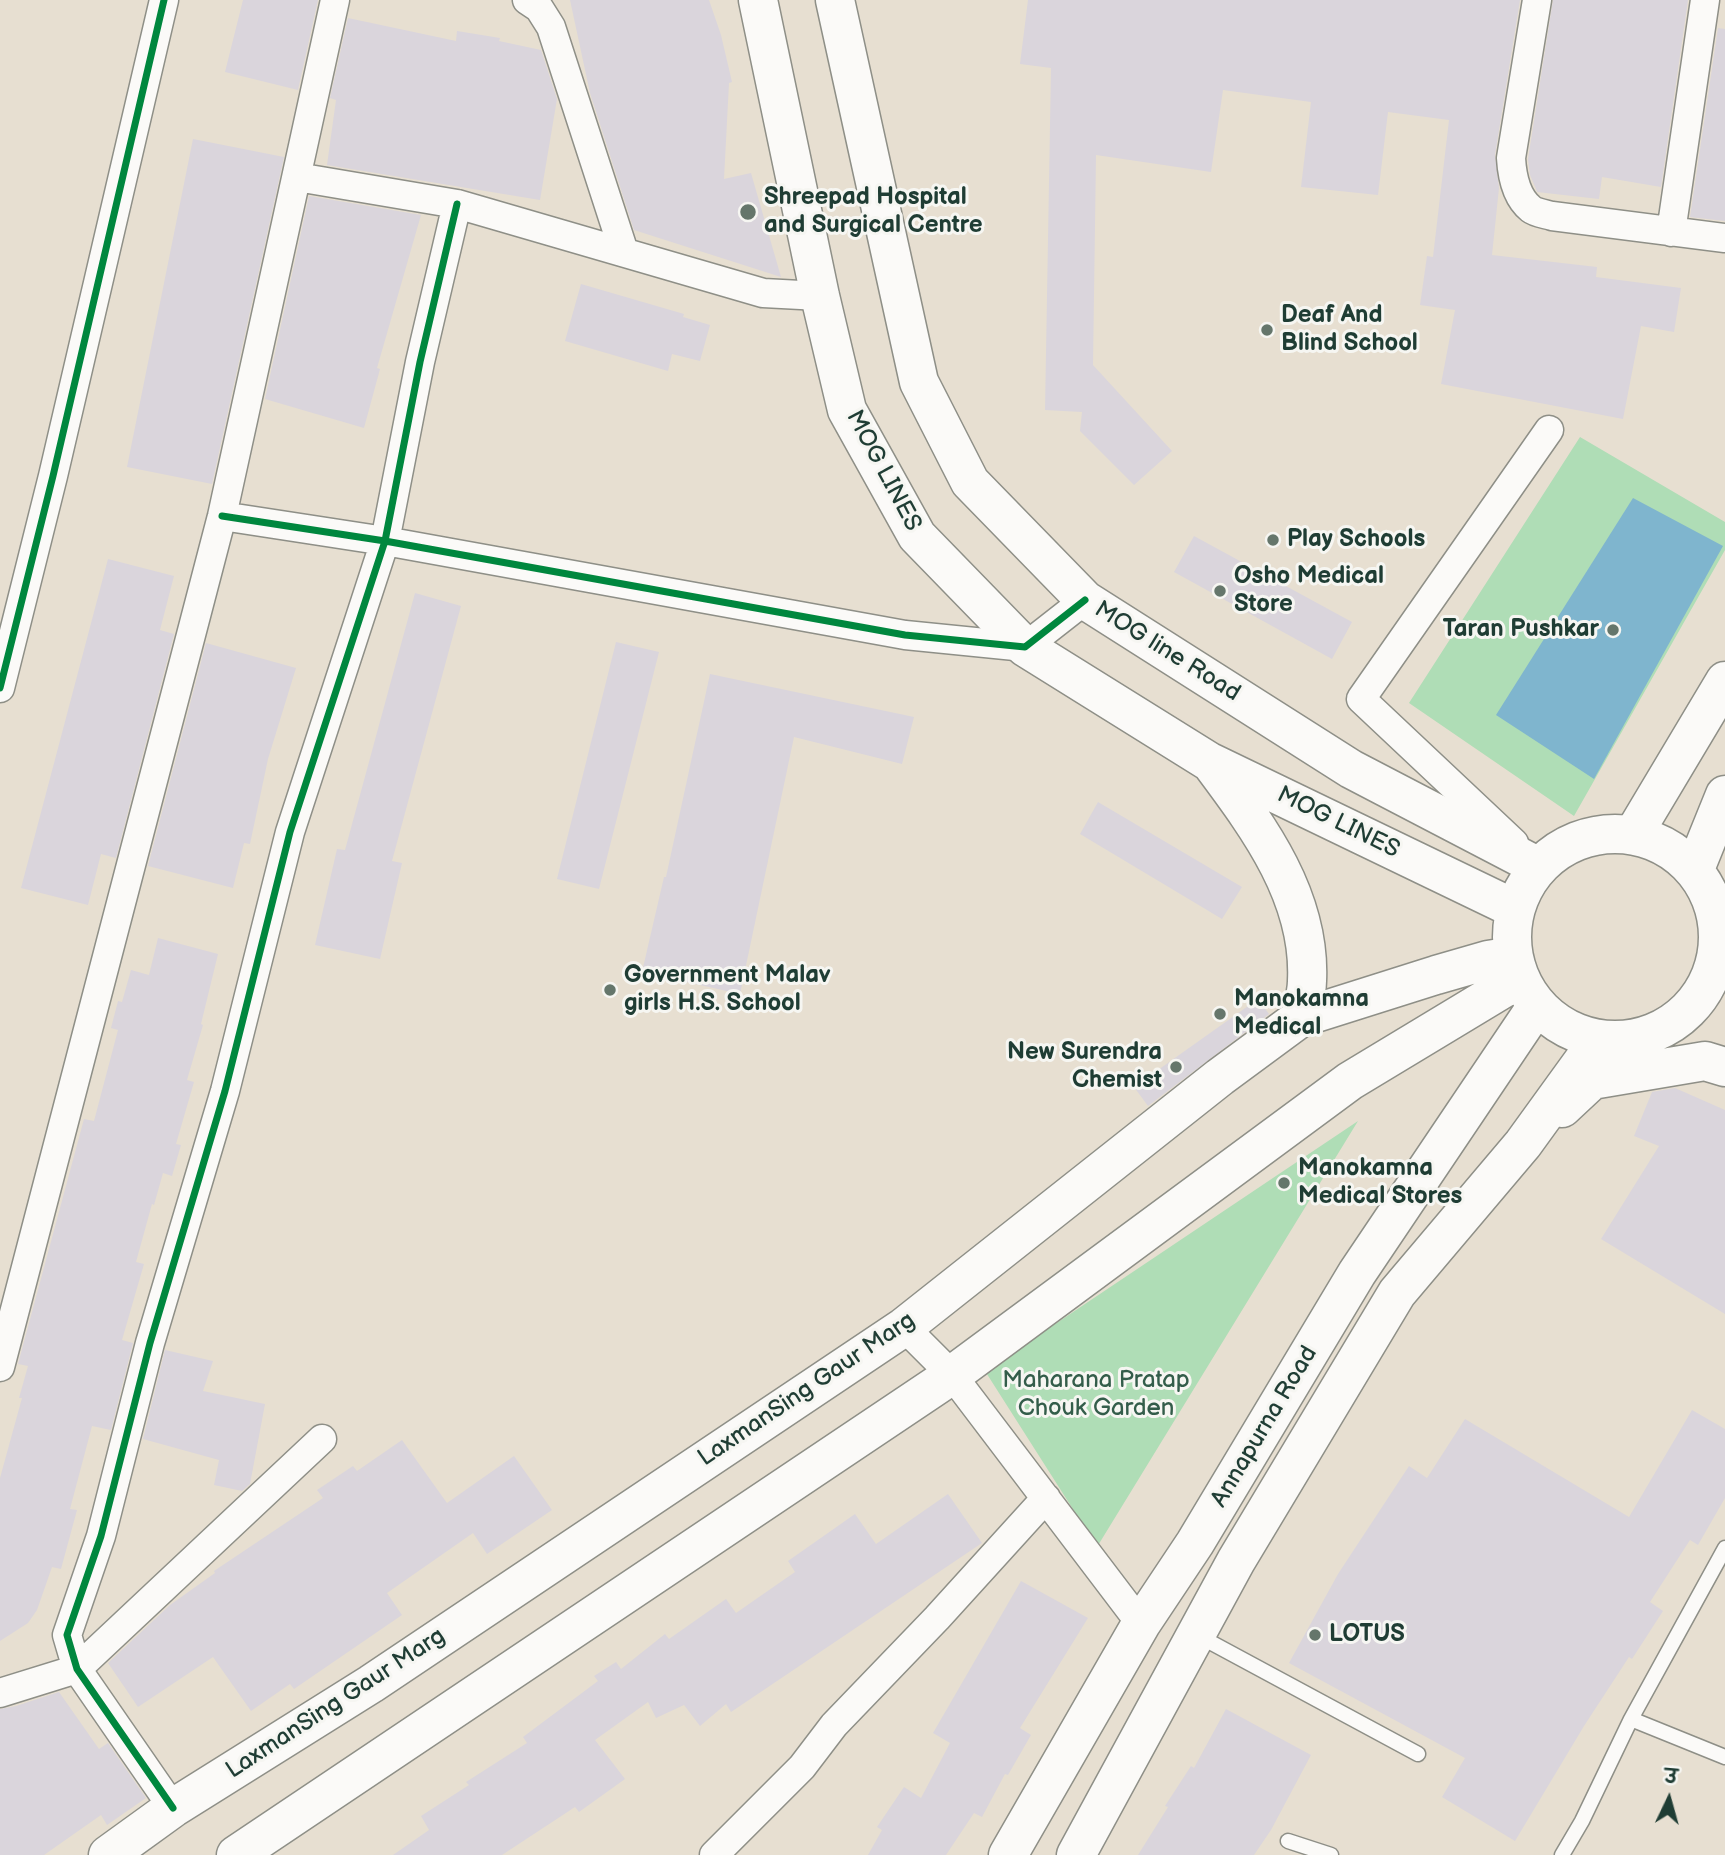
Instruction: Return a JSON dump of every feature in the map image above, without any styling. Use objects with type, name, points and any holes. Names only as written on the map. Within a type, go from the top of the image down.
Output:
[{"type":"main road","name":"MOG LINES","points":[[758,0],[820,296],[848,410],[917,536],[1025,647],[1208,761],[1515,909]]},
{"type":"main road","name":"MOG line Road","points":[[835,0],[919,382],[970,482],[1085,600],[1351,769],[1539,867]]},
{"type":"main road","points":[[1633,835],[1725,681]]},
{"type":"main road","points":[[1208,761],[1256,824],[1289,887],[1300,918],[1307,971],[1300,1018]]},
{"type":"main road","points":[[1695,869],[1725,795]]},
{"type":"main road","points":[[1599,835],[1633,835],[1666,847],[1695,869],[1710,893],[1718,919],[1722,948],[1711,979],[1709,1013],[1634,1040],[1599,1039],[1576,1033],[1523,981],[1511,933],[1515,909],[1524,886],[1539,867],[1566,846],[1577,842],[1599,835]]},
{"type":"main road","name":"LaxmanSing Gaur Marg","points":[[108,1855],[173,1808],[371,1684],[904,1326],[1220,1077],[1300,1018],[1488,960],[1523,981]]},
{"type":"main road","points":[[236,1855],[952,1375],[1350,1081],[1523,981]]},
{"type":"main road","name":"Annapurna Road","points":[[1008,1855],[1141,1624],[1195,1543],[1357,1273],[1523,981]]},
{"type":"main road","name":"Annapurna Road","points":[[1076,1855],[1236,1561],[1397,1293],[1522,1144],[1599,1039]]},
{"type":"main road","points":[[1522,1144],[1592,1080],[1705,1061],[1725,1068]]},
{"type":"street","points":[[0,688],[53,476],[164,0]]},
{"type":"street","points":[[0,1367],[222,516],[335,0]]},
{"type":"street","points":[[527,0],[539,8],[551,27],[624,252]]},
{"type":"street","points":[[1538,0],[1510,158],[1518,193],[1531,209],[1552,216],[1725,238]]},
{"type":"street","points":[[1671,232],[1705,0]]},
{"type":"street","points":[[297,177],[457,204],[762,293],[820,296]]},
{"type":"street","points":[[173,1808],[77,1669],[67,1635],[101,1536],[150,1343],[225,1091],[290,832],[385,541],[420,362],[457,204]]},
{"type":"street","points":[[1539,867],[1361,699],[1549,430]]},
{"type":"street","points":[[222,516],[385,541],[905,635],[1025,647],[1085,600]]},
{"type":"street","points":[[904,1326],[952,1375],[1141,1624]]},
{"type":"street","points":[[0,1693],[77,1669],[322,1439]]},
{"type":"street","points":[[714,1855],[802,1767],[834,1725],[937,1618],[1046,1498]]},
{"type":"lane","points":[[1562,1855],[1582,1821],[1631,1719],[1725,1548]]},
{"type":"lane","points":[[1195,1633],[1418,1754]]},
{"type":"lane","points":[[1631,1719],[1725,1757]]},
{"type":"lane","points":[[1288,1841],[1331,1855]]},
{"type":"green space","points":[[1580,437],[1725,522],[1725,550],[1574,816],[1409,703]]},
{"type":"green space","name":"Maharana Pratap Chouk Garden","points":[[1358,1121],[1097,1547],[985,1371]]},
{"type":"water","name":"Taran Pushkar","points":[[1633,498],[1723,546],[1594,779],[1496,715]]},
{"type":"building","points":[[243,0],[318,0],[298,90],[225,72]]},
{"type":"building","points":[[570,0],[709,0],[721,35],[732,82],[729,83],[724,179],[751,173],[781,277],[634,230],[590,93]]},
{"type":"building","points":[[1028,0],[1520,0],[1495,155],[1499,188],[1492,255],[1597,267],[1596,277],[1681,288],[1674,332],[1641,326],[1623,419],[1441,384],[1455,310],[1420,305],[1427,256],[1433,257],[1449,120],[1388,112],[1378,195],[1301,187],[1311,102],[1223,90],[1211,172],[1096,155],[1093,365],[1172,451],[1134,485],[1080,431],[1082,412],[1045,410],[1051,68],[1020,64]]},
{"type":"building","points":[[1553,0],[1688,0],[1661,187],[1602,177],[1599,199],[1537,192],[1530,175],[1528,159]]},
{"type":"building","points":[[348,18],[456,41],[457,31],[500,38],[499,41],[541,50],[557,99],[540,200],[327,165],[336,100],[330,98]]},
{"type":"building","points":[[1718,28],[1725,29],[1725,221],[1690,217]]},
{"type":"building","points":[[193,139],[284,157],[212,484],[127,467]]},
{"type":"building","points":[[309,196],[421,215],[377,368],[380,369],[364,428],[265,399]]},
{"type":"building","points":[[581,284],[684,314],[683,317],[710,325],[700,361],[672,354],[668,371],[565,341]]},
{"type":"building","points":[[1194,536],[1352,622],[1332,659],[1174,572]]},
{"type":"building","points":[[108,559],[174,576],[160,630],[174,634],[116,858],[101,854],[88,905],[21,888]]},
{"type":"building","points":[[415,593],[461,606],[392,861],[402,863],[380,959],[315,945],[337,849],[345,850]]},
{"type":"building","points":[[616,642],[659,652],[599,889],[557,879]]},
{"type":"building","points":[[206,643],[296,668],[268,759],[250,844],[244,843],[233,888],[148,866]]},
{"type":"building","points":[[710,674],[914,717],[902,764],[794,737],[740,994],[642,972],[666,877]]},
{"type":"building","points":[[1098,802],[1242,887],[1222,919],[1080,834]]},
{"type":"building","points":[[158,938],[218,954],[201,1024],[203,1025],[187,1080],[194,1082],[176,1144],[181,1145],[172,1176],[163,1173],[154,1205],[152,1204],[136,1262],[144,1264],[122,1340],[133,1343],[111,1430],[92,1426],[70,1509],[77,1510],[61,1569],[52,1567],[37,1610],[28,1623],[0,1641],[0,1478],[28,1366],[18,1364],[84,1119],[94,1121],[118,1030],[111,1028],[118,1001],[122,1002],[131,970],[149,975]]},
{"type":"building","points":[[1258,999],[1269,1014],[1148,1106],[1134,1087]]},
{"type":"building","points":[[1675,1088],[1725,1110],[1725,1314],[1601,1239],[1659,1146],[1634,1136],[1652,1092]]},
{"type":"building","points":[[165,1350],[213,1361],[203,1391],[265,1404],[250,1484],[242,1491],[214,1485],[219,1460],[143,1439]]},
{"type":"building","points":[[1692,1410],[1725,1429],[1725,1498],[1698,1545],[1690,1540],[1650,1602],[1663,1611],[1584,1726],[1515,1841],[1442,1797],[1465,1758],[1289,1663],[1338,1574],[1409,1466],[1427,1478],[1465,1419],[1629,1517]]},
{"type":"building","points":[[402,1440],[447,1503],[514,1456],[552,1510],[487,1554],[473,1533],[387,1593],[402,1615],[294,1689],[290,1684],[251,1711],[213,1657],[138,1707],[108,1663],[170,1605],[215,1573],[214,1571],[323,1498],[317,1490],[353,1466],[357,1471]]},
{"type":"building","points":[[948,1494],[982,1543],[731,1712],[726,1704],[700,1726],[684,1705],[656,1718],[648,1702],[595,1740],[625,1779],[579,1812],[575,1807],[502,1855],[393,1855],[429,1830],[421,1816],[469,1785],[466,1782],[527,1743],[523,1737],[598,1681],[594,1676],[616,1662],[621,1669],[665,1634],[669,1639],[726,1599],[736,1613],[795,1572],[788,1561],[855,1514],[876,1544]]},
{"type":"building","points":[[1021,1581],[1088,1618],[1020,1728],[1031,1735],[1008,1775],[1005,1774],[982,1817],[974,1813],[946,1855],[868,1855],[882,1830],[877,1827],[904,1787],[921,1798],[950,1743],[933,1733]]},
{"type":"building","points":[[59,1692],[99,1749],[108,1743],[146,1798],[107,1825],[101,1815],[44,1855],[0,1855],[0,1709]]},
{"type":"building","points":[[1226,1709],[1311,1755],[1271,1830],[1254,1855],[1138,1855],[1168,1807],[1165,1806],[1191,1766],[1194,1768]]},
{"type":"cycle path","points":[[0,688],[53,476],[164,0]]},
{"type":"cycle path","points":[[173,1808],[77,1669],[67,1635],[101,1536],[150,1343],[225,1091],[290,832],[385,541],[420,362],[457,204]]},
{"type":"cycle path","points":[[222,516],[385,541],[905,635],[1025,647],[1085,600]]},
{"type":"place","name":"Shreepad Hospital and Surgical Centre","points":[[748,212]]},
{"type":"place","name":"Deaf And Blind School","points":[[1267,330]]},
{"type":"place","name":"Play Schools","points":[[1273,540]]},
{"type":"place","name":"Osho Medical Store","points":[[1220,591]]},
{"type":"place","name":"Taran Pushkar","points":[[1613,630]]},
{"type":"place","name":"Government Malav girls H.S. School","points":[[610,990]]},
{"type":"place","name":"Manokamna Medical","points":[[1220,1014]]},
{"type":"place","name":"New Surendra Chemist","points":[[1176,1067]]},
{"type":"place","name":"Manokamna Medical Stores","points":[[1284,1183]]},
{"type":"place","name":"LOTUS","points":[[1315,1635]]}]
